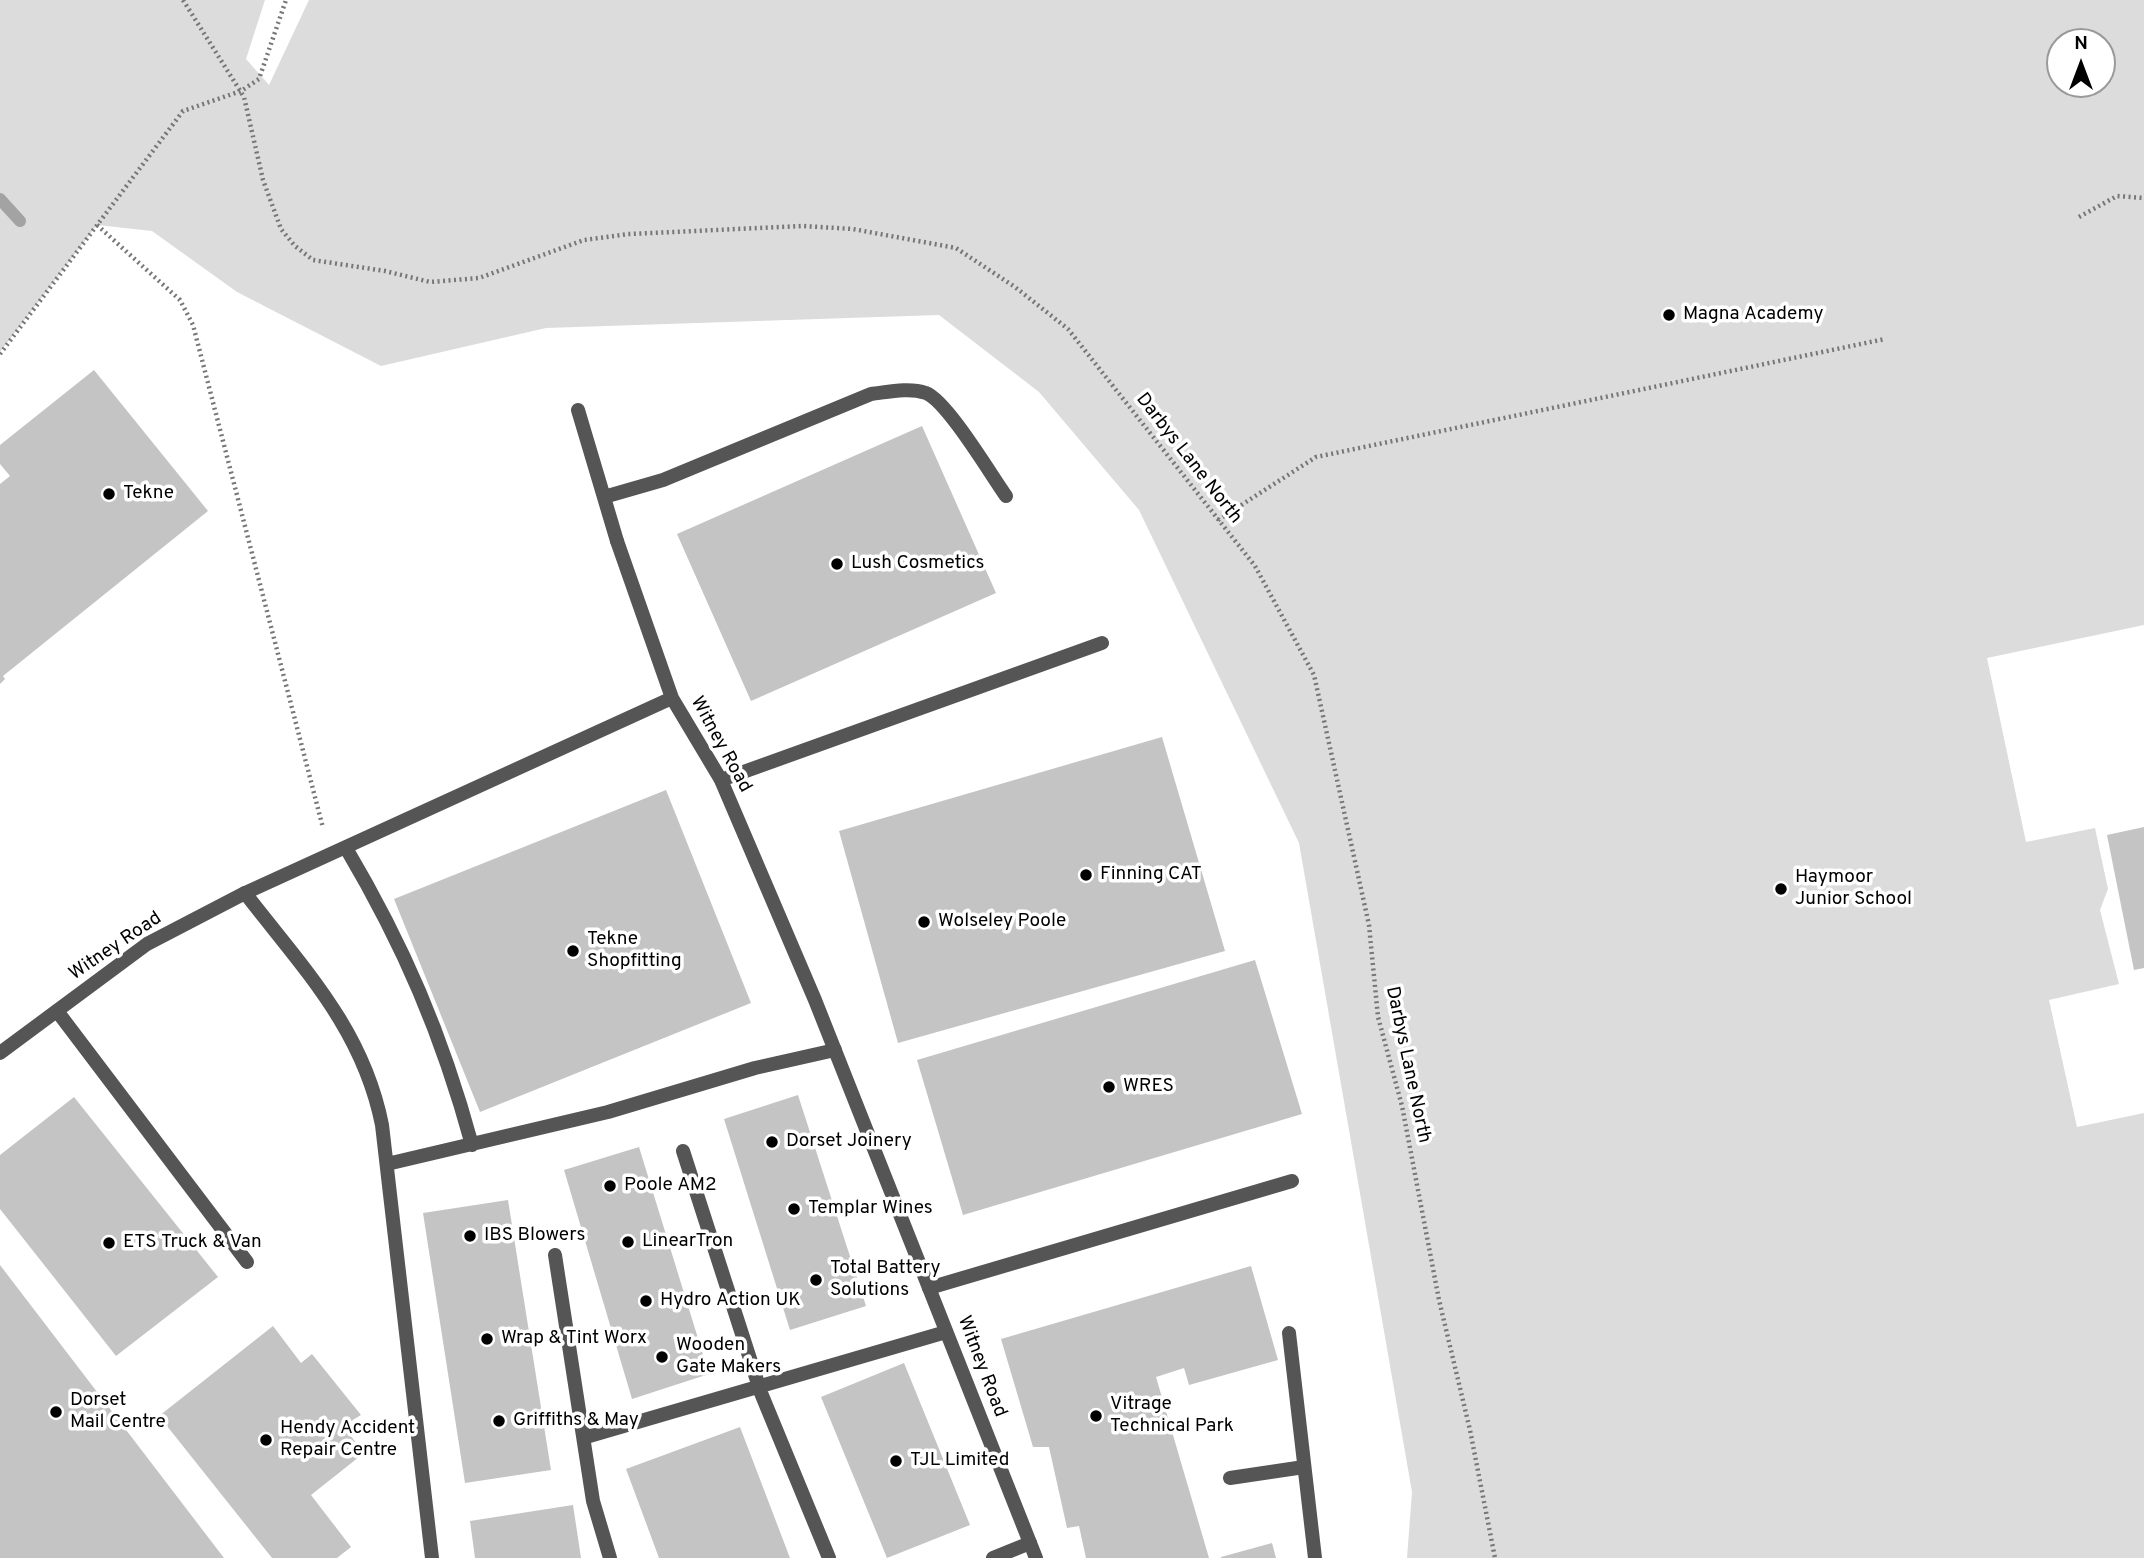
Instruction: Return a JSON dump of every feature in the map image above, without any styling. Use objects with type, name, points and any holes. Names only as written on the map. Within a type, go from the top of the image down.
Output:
[{"type":"street","points":[[604,497],[663,480],[871,394],[899,390],[927,393],[945,408],[1006,496]]},
{"type":"street","points":[[578,410],[617,541],[672,698]]},
{"type":"street","points":[[721,780],[1102,643]]},
{"type":"street","name":"Witney Road","points":[[0,1053],[147,944],[245,893],[672,698],[721,780],[835,1050],[1036,1558]]},
{"type":"street","points":[[346,848],[389,921],[424,998],[454,1081],[472,1145]]},
{"type":"street","points":[[245,893],[319,987],[356,1042],[375,1091],[387,1164],[432,1558]]},
{"type":"street","points":[[57,1011],[247,1262]]},
{"type":"street","points":[[387,1164],[608,1112],[755,1068],[835,1050]]},
{"type":"street","points":[[683,1152],[759,1386],[829,1558]]},
{"type":"street","points":[[929,1289],[1292,1181]]},
{"type":"street","points":[[555,1255],[586,1437],[593,1501],[610,1558]]},
{"type":"street","points":[[586,1437],[946,1332]]},
{"type":"street","points":[[1289,1334],[1315,1558]]},
{"type":"street","points":[[1230,1478],[1304,1466]]},
{"type":"street","points":[[993,1558],[1030,1544]]},
{"type":"path","name":"Darbys Lane North","points":[[183,0],[242,94],[263,180],[281,229],[295,246],[313,260],[430,282],[479,278],[584,240],[628,234],[803,226],[853,229],[956,247],[1068,329],[1255,566],[1314,675],[1368,925],[1378,1017],[1402,1106],[1439,1300],[1470,1430],[1495,1558]]},
{"type":"path","points":[[0,354],[183,111],[242,94],[259,79],[286,0]]},
{"type":"path","points":[[2079,217],[2117,196],[2144,198]]},
{"type":"path","points":[[97,225],[180,300],[193,325],[330,856]]},
{"type":"path","points":[[1218,520],[1316,457],[1885,339]]},
{"type":"shaded area","points":[[0,0],[265,0],[246,59],[269,85],[309,0],[2144,0],[2144,625],[1987,658],[2026,842],[2095,828],[2108,889],[2100,910],[2119,984],[2049,1000],[2077,1127],[2144,1113],[2144,1558],[1407,1558],[1412,1492],[1299,843],[1139,510],[1039,392],[939,315],[546,328],[381,366],[237,292],[152,231],[97,225],[0,352]]},
{"type":"building","name":"Tekne","points":[[94,370],[208,511],[3,676],[5,679],[0,684],[0,484],[10,476],[0,464],[0,445]]},
{"type":"building","name":"Lush Cosmetics","points":[[922,426],[996,593],[751,701],[677,534]]},
{"type":"building","name":"Finning CAT","points":[[1162,737],[1225,951],[898,1043],[839,831]]},
{"type":"building","name":"Tekne Shopfitting","points":[[666,790],[751,1003],[480,1112],[394,899]]},
{"type":"building","points":[[2144,827],[2144,968],[2134,970],[2107,835]]},
{"type":"building","name":"WRES","points":[[1255,960],[1302,1114],[963,1215],[917,1060]]},
{"type":"building","points":[[798,1095],[866,1306],[790,1330],[724,1119]]},
{"type":"building","name":"ETS Truck & Van","points":[[74,1097],[218,1277],[116,1356],[0,1209],[0,1155]]},
{"type":"building","points":[[639,1147],[709,1374],[632,1399],[564,1170]]},
{"type":"building","points":[[508,1200],[551,1470],[465,1483],[423,1213]]},
{"type":"building","name":"Dorset Mail Centre","points":[[0,1265],[224,1558],[0,1558]]},
{"type":"building","name":"Vitrage Technical Park","points":[[1251,1266],[1278,1360],[1189,1385],[1184,1368],[1156,1377],[1209,1558],[1086,1558],[1079,1526],[1067,1528],[1049,1447],[1033,1447],[1001,1339]]},
{"type":"building","name":"Hendy Accident Repair Centre","points":[[273,1326],[301,1363],[312,1354],[361,1415],[343,1426],[364,1453],[311,1495],[351,1547],[337,1558],[272,1558],[159,1416]]},
{"type":"building","name":"TJL Limited","points":[[904,1363],[970,1525],[887,1558],[821,1397]]},
{"type":"building","points":[[740,1427],[790,1558],[659,1558],[626,1469]]},
{"type":"building","points":[[573,1505],[581,1558],[475,1558],[470,1521]]},
{"type":"building","points":[[1272,1543],[1276,1558],[1221,1558],[1221,1557]]},
{"type":"waterway","points":[[0,199],[20,221]]},
{"type":"place","name":"Magna Academy","points":[[1669,315]]},
{"type":"place","name":"Tekne","points":[[109,494]]},
{"type":"place","name":"Lush Cosmetics","points":[[837,564]]},
{"type":"place","name":"Finning CAT","points":[[1086,875]]},
{"type":"place","name":"Haymoor Junior School","points":[[1781,889]]},
{"type":"place","name":"Wolseley Poole","points":[[924,922]]},
{"type":"place","name":"Tekne Shopfitting","points":[[573,951]]},
{"type":"place","name":"WRES","points":[[1109,1087]]},
{"type":"place","name":"Dorset Joinery","points":[[772,1142]]},
{"type":"place","name":"Poole AM2","points":[[610,1186]]},
{"type":"place","name":"Templar Wines","points":[[794,1209]]},
{"type":"place","name":"IBS Blowers","points":[[470,1236]]},
{"type":"place","name":"LinearTron","points":[[628,1242]]},
{"type":"place","name":"ETS Truck & Van","points":[[109,1243]]},
{"type":"place","name":"Total Battery Solutions","points":[[816,1280]]},
{"type":"place","name":"Hydro Action UK","points":[[646,1301]]},
{"type":"place","name":"Wrap & Tint Worx","points":[[487,1339]]},
{"type":"place","name":"Wooden Gate Makers","points":[[662,1357]]},
{"type":"place","name":"Dorset Mail Centre","points":[[56,1412]]},
{"type":"place","name":"Vitrage Technical Park","points":[[1096,1416]]},
{"type":"place","name":"Griffiths & May","points":[[499,1421]]},
{"type":"place","name":"Hendy Accident Repair Centre","points":[[266,1440]]},
{"type":"place","name":"TJL Limited","points":[[896,1461]]}]
